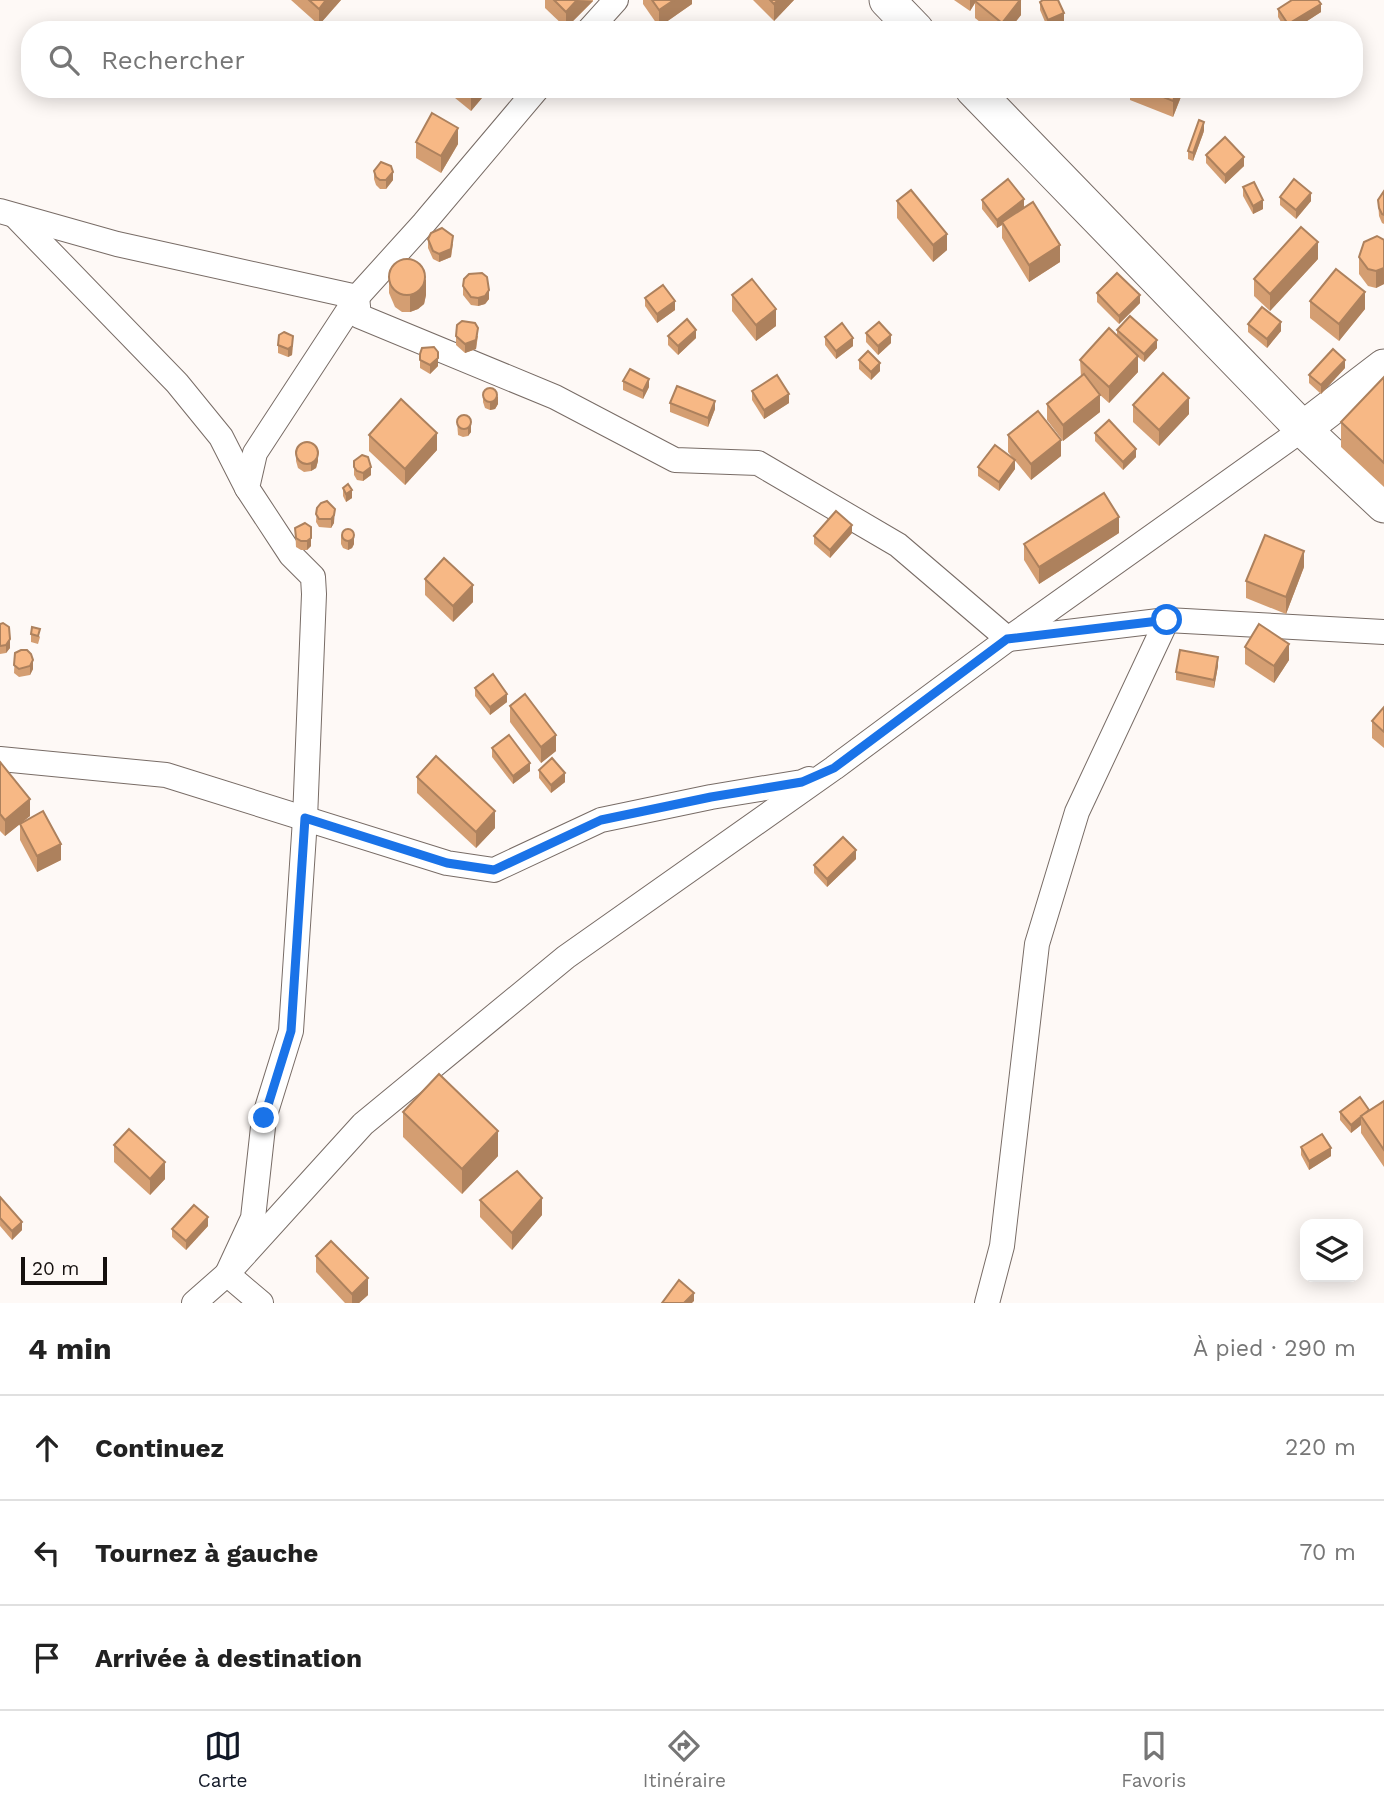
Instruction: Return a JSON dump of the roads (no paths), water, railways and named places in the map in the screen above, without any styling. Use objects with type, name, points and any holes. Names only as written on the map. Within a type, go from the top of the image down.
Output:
[{"type":"main road","points":[[887,0],[907,21]]},
{"type":"main road","points":[[982,98],[1303,429],[1384,505]]},
{"type":"main road","points":[[1303,429],[1384,367]]},
{"type":"street","points":[[597,21],[615,0]]},
{"type":"street","points":[[247,488],[255,453],[357,297],[424,223],[529,98]]},
{"type":"street","points":[[4,210],[117,244],[357,297]]},
{"type":"street","points":[[4,210],[177,383],[221,438],[247,488],[291,555],[313,577],[305,818],[291,1031],[264,1118],[253,1218],[227,1274]]},
{"type":"street","points":[[357,297],[359,316],[555,397],[675,460],[758,463],[898,545],[1007,639],[1167,620],[1384,632]]},
{"type":"street","points":[[194,1303],[227,1274],[363,1124],[566,957],[834,768],[1007,639],[1303,429]]},
{"type":"street","points":[[987,1303],[1002,1246],[1037,944],[1077,812],[1167,620]]},
{"type":"street","points":[[0,759],[166,775],[447,863],[494,870],[601,820],[711,797],[802,782],[834,768]]},
{"type":"street","points":[[227,1274],[261,1303]]}]
